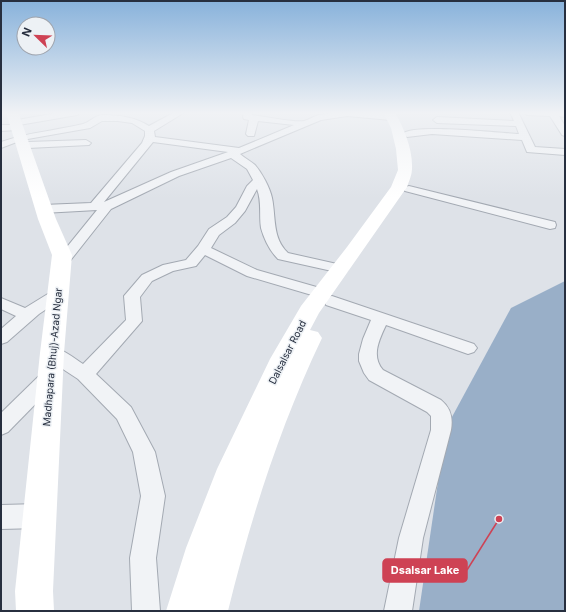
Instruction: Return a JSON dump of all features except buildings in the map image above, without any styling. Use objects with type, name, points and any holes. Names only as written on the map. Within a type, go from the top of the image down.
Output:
[{"type":"street","name":"Madhapara (Bhuj)-Azad Ngar","points":[[17,141],[62,255],[57,296],[39,516],[34,610]]},
{"type":"street","points":[[76,141],[86,142]]},
{"type":"street","points":[[61,263],[141,152],[146,141]]},
{"type":"street","points":[[170,141],[235,152],[251,167],[259,180],[266,197],[268,228],[278,251],[283,256],[293,259],[341,269]]},
{"type":"street","points":[[43,209],[101,206],[175,174],[264,141]]},
{"type":"street","name":"Dalsalsar Road","points":[[210,611],[224,552],[250,474],[297,363],[323,314],[327,297],[341,269],[399,187],[405,170],[401,141]]},
{"type":"street","name":"Dalsalsar Road","points":[[185,611],[203,548],[232,470],[282,359],[309,311],[327,297],[366,254],[409,188],[414,171],[412,149],[407,141]]},
{"type":"street","points":[[526,141],[531,150],[565,152]]},
{"type":"street","points":[[85,374],[134,322],[132,296],[147,278],[168,268],[191,263],[203,249],[214,232],[231,220],[241,208],[253,186],[259,180]]},
{"type":"street","points":[[409,188],[550,225]]},
{"type":"street","points":[[203,249],[252,273],[327,297],[381,318],[468,348]]},
{"type":"street","points":[[1,338],[28,314],[57,296]]},
{"type":"street","points":[[1,303],[28,314]]},
{"type":"street","points":[[381,318],[367,350],[366,358],[371,370],[376,375],[434,406],[441,412],[442,416],[441,430],[411,538],[398,611]]},
{"type":"street","points":[[52,353],[85,374],[124,413],[144,452],[153,496],[143,558],[146,611]]},
{"type":"street","points":[[1,426],[50,377]]},
{"type":"street","points":[[1,517],[39,516]]},
{"type":"water","points":[[565,281],[565,611],[419,611],[446,428],[511,308]]},
{"type":"place","name":"Dsalsar Lake","points":[[499,519]]}]
